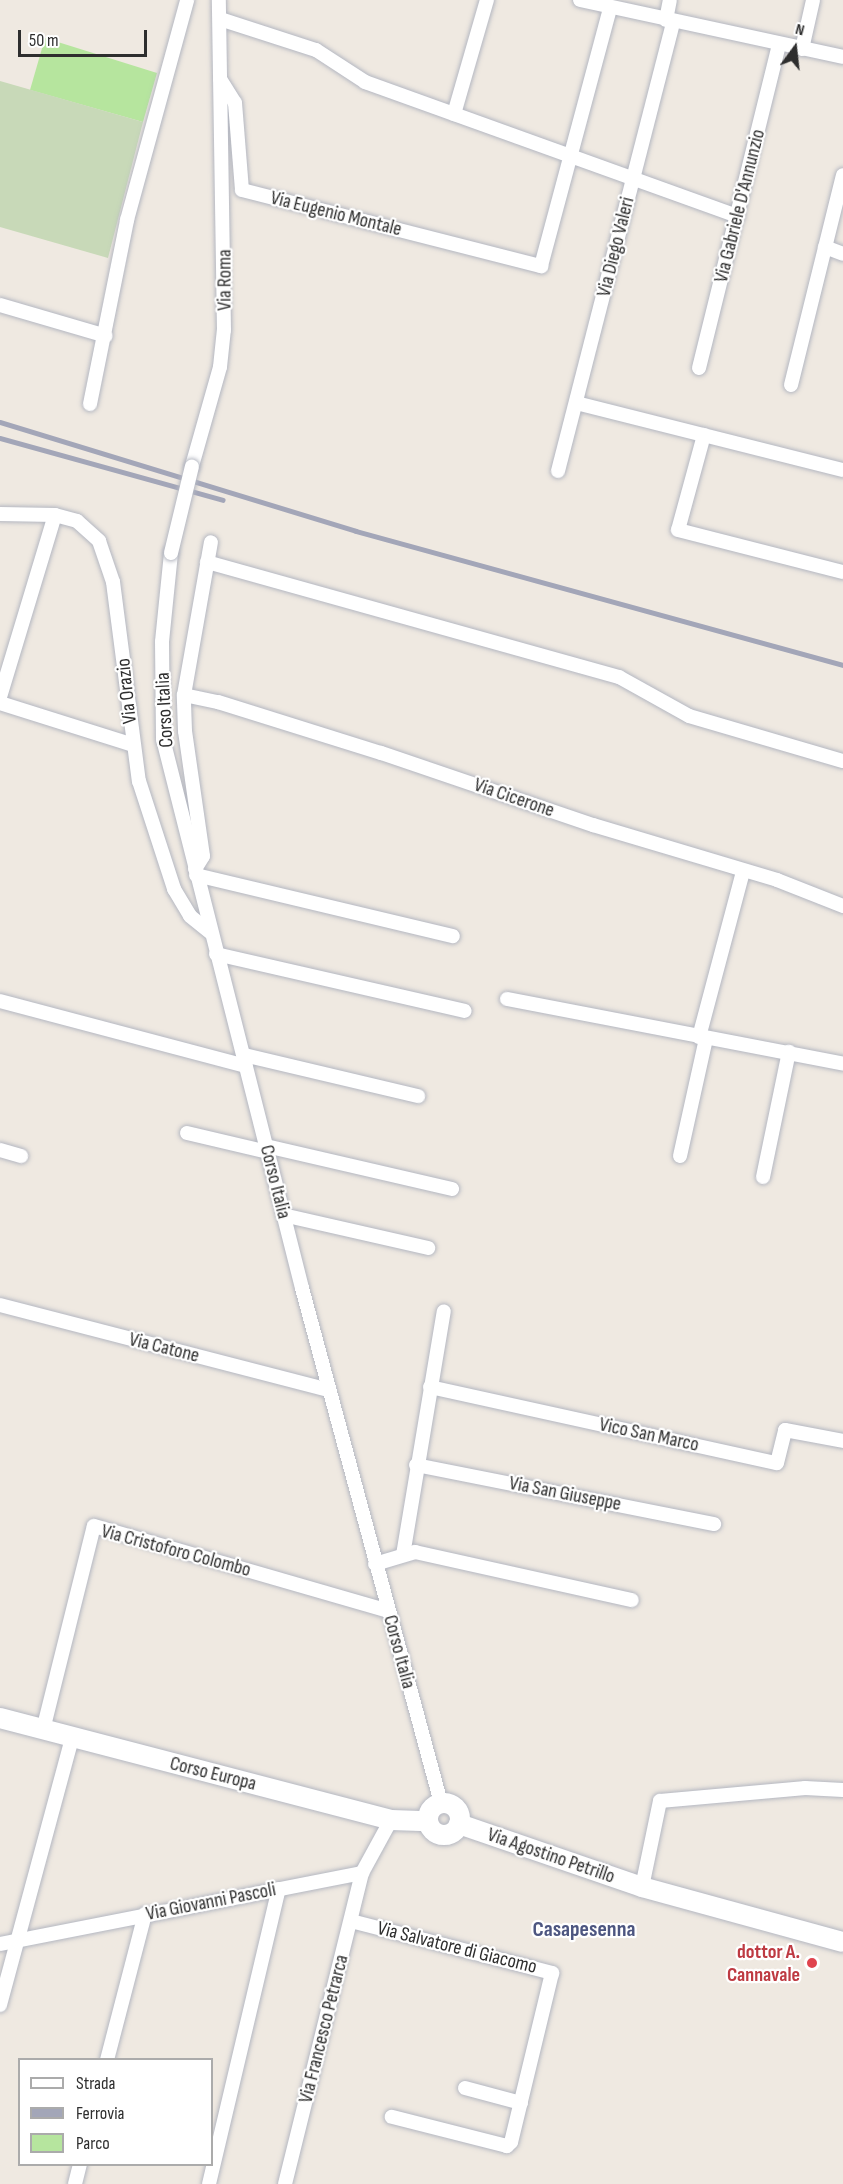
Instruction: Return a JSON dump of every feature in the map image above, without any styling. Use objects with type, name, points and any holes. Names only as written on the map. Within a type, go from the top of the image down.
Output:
[{"type":"street","points":[[90,404],[106,336],[127,220],[187,0]]},
{"type":"street","name":"Via Roma","points":[[171,553],[192,466],[220,367],[224,330],[219,0]]},
{"type":"street","points":[[454,114],[487,0]]},
{"type":"street","points":[[580,0],[843,57]]},
{"type":"street","name":"Via Diego Valeri","points":[[558,471],[634,177],[670,21],[670,0]]},
{"type":"street","points":[[802,49],[813,0]]},
{"type":"street","points":[[571,156],[610,8]]},
{"type":"street","points":[[220,19],[316,50],[365,82],[738,216]]},
{"type":"street","name":"Via Gabriele D'Annunzio","points":[[699,368],[779,44]]},
{"type":"street","name":"Via Eugenio Montale","points":[[220,79],[235,104],[242,190],[541,266],[571,156]]},
{"type":"street","points":[[791,385],[843,175]]},
{"type":"street","points":[[825,247],[843,254]]},
{"type":"street","points":[[0,305],[106,336]]},
{"type":"street","points":[[576,403],[843,470]]},
{"type":"street","points":[[704,435],[678,530],[843,572]]},
{"type":"street","name":"Via Orazio","points":[[0,514],[56,515],[77,522],[99,541],[113,582],[139,781],[174,889],[190,916],[210,932]]},
{"type":"street","points":[[0,697],[56,515]]},
{"type":"street","points":[[211,542],[184,695],[188,754],[203,856],[195,872],[453,936]]},
{"type":"street","name":"Corso Italia","points":[[171,553],[162,642],[163,739],[210,932],[329,1390],[441,1803]]},
{"type":"street","points":[[207,562],[619,677],[689,716],[843,761]]},
{"type":"street","name":"Via Cicerone","points":[[184,695],[218,702],[381,753],[743,872],[777,880],[843,906]]},
{"type":"street","points":[[0,703],[133,745]]},
{"type":"street","points":[[680,1156],[703,1038],[743,872]]},
{"type":"street","points":[[216,954],[465,1011]]},
{"type":"street","points":[[507,999],[843,1064]]},
{"type":"street","points":[[0,1000],[245,1061],[418,1096]]},
{"type":"street","points":[[763,1177],[789,1052]]},
{"type":"street","points":[[187,1132],[452,1189]]},
{"type":"street","points":[[0,1150],[21,1156]]},
{"type":"street","points":[[284,1215],[428,1248]]},
{"type":"street","name":"Via Catone","points":[[0,1305],[329,1390]]},
{"type":"street","points":[[403,1555],[416,1465],[444,1311]]},
{"type":"street","name":"Vico San Marco","points":[[430,1388],[777,1463],[785,1430],[843,1441]]},
{"type":"street","name":"Via San Giuseppe","points":[[416,1465],[714,1524]]},
{"type":"street","name":"Via Cristoforo Colombo","points":[[43,1730],[94,1526],[388,1611]]},
{"type":"street","points":[[375,1564],[415,1552],[632,1600]]},
{"type":"street","name":"Corso Europa","points":[[0,1718],[391,1820],[428,1821]]},
{"type":"street","points":[[0,2005],[72,1738]]},
{"type":"street","points":[[642,1887],[660,1801],[805,1788],[843,1790]]},
{"type":"street","points":[[441,1803],[456,1808],[459,1824],[453,1833],[442,1835],[432,1831],[428,1821],[432,1808],[441,1803]]},
{"type":"street","points":[[362,1873],[391,1820]]},
{"type":"street","name":"Via Agostino Petrillo","points":[[459,1824],[642,1887],[843,1942]]},
{"type":"street","name":"Via Giovanni Pascoli","points":[[0,1944],[362,1873]]},
{"type":"street","name":"Via Francesco Petrarca","points":[[285,2184],[362,1873]]},
{"type":"street","points":[[209,2184],[279,1889]]},
{"type":"street","points":[[108,2058],[145,1914]]},
{"type":"street","name":"Via Salvatore di Giacomo","points":[[351,1921],[552,1973],[511,2142],[507,2146],[392,2117]]},
{"type":"street","points":[[465,2088],[521,2103]]},
{"type":"street","points":[[75,2184],[80,2166]]},
{"type":"green space","points":[[45,38],[157,73],[143,122],[30,90]]},
{"type":"green space","points":[[0,81],[143,122],[108,258],[0,227]]},
{"type":"railway","points":[[0,422],[356,531],[843,665]]},
{"type":"railway","points":[[0,438],[223,500]]},
{"type":"place","name":"dottor A. Cannavale","points":[[812,1963]]},
{"type":"district","name":"Casapesenna","points":[[584,1930]]}]
